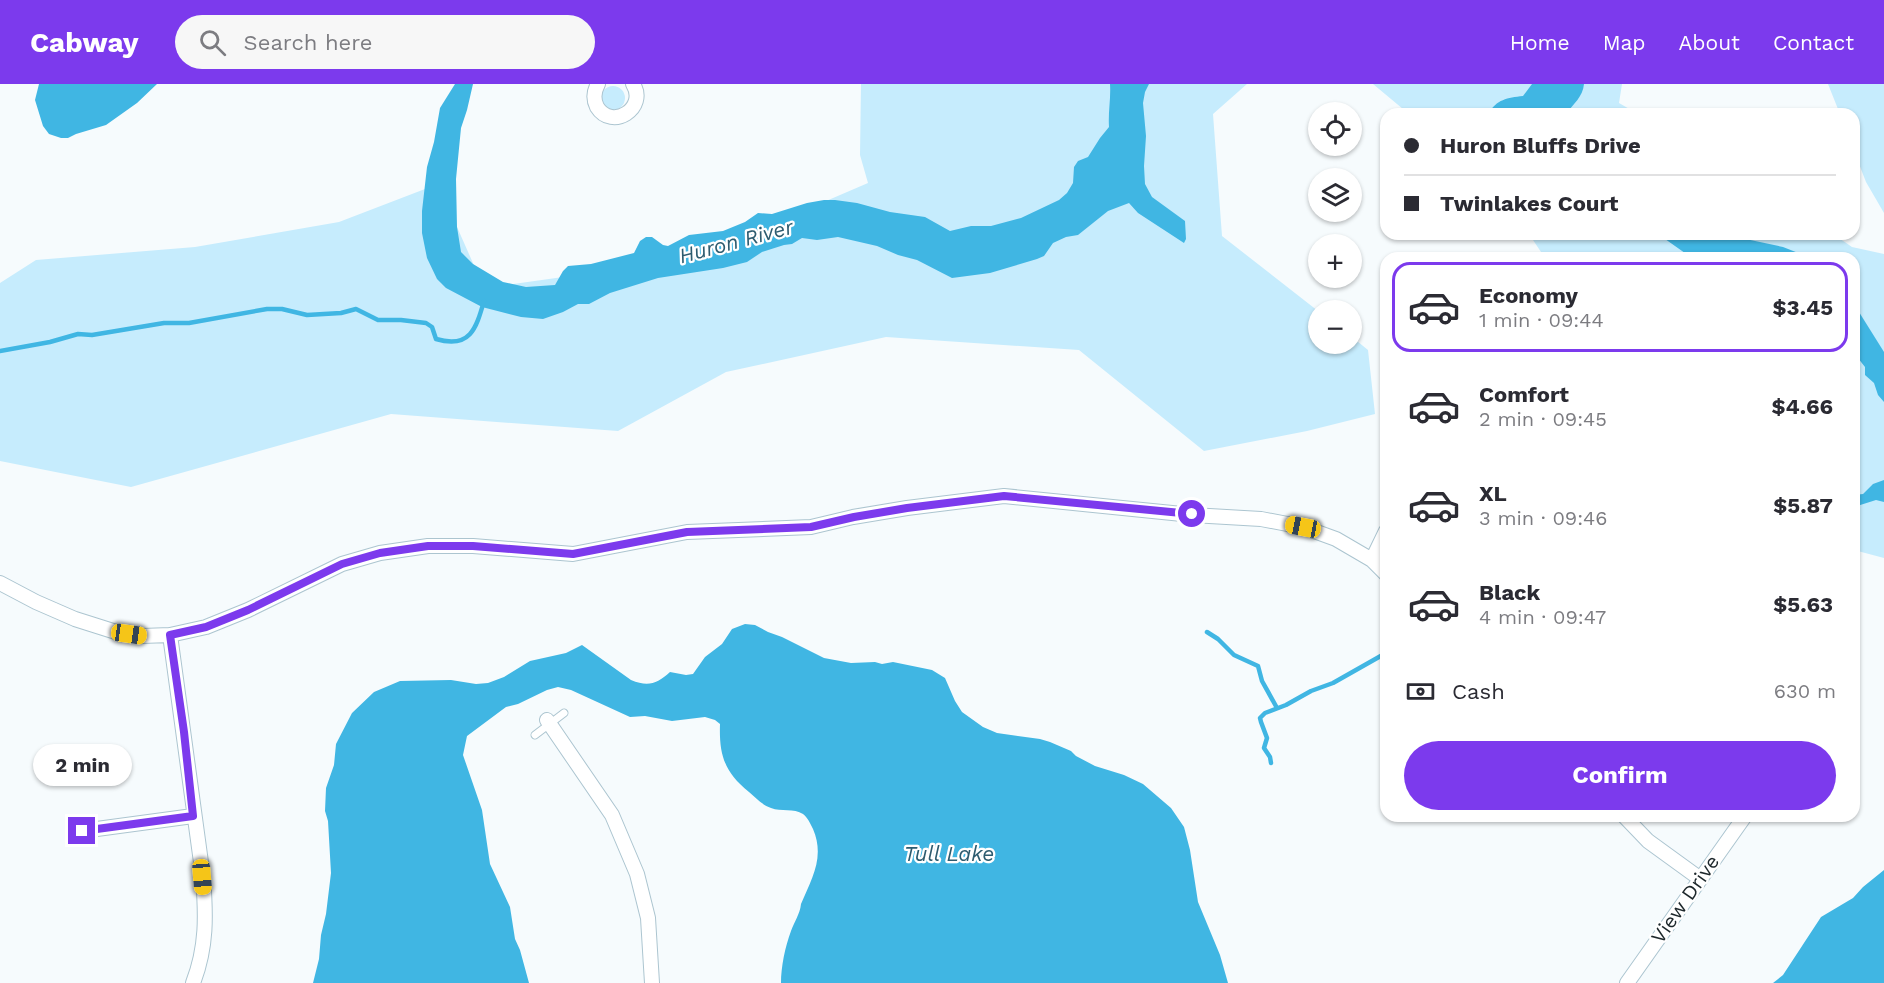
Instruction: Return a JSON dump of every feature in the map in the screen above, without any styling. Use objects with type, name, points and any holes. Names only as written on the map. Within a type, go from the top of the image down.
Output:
[{"type":"street","points":[[598,84],[594,95],[595,103],[606,116],[615,118],[631,111],[636,104],[637,95],[633,84]]},
{"type":"street","points":[[0,583],[75,619],[116,632],[142,636],[170,635],[206,627],[248,610],[342,564],[380,553],[428,546],[473,546],[573,554],[687,532],[811,527],[907,508],[1004,496],[1262,519],[1303,527],[1336,539],[1372,560],[1380,568]]},
{"type":"street","points":[[1372,560],[1380,543]]},
{"type":"street","points":[[170,635],[206,917],[203,947],[192,983]]},
{"type":"street","points":[[548,722],[612,815],[637,874],[648,918],[652,983]]},
{"type":"street","points":[[82,831],[193,816]]},
{"type":"street","points":[[1630,822],[1648,841],[1700,878]]},
{"type":"street","name":"View Drive","points":[[1627,983],[1741,822]]},
{"type":"lane","points":[[535,735],[548,722],[564,713]]},
{"type":"shaded area","points":[[861,84],[1247,84],[1213,114],[1222,236],[1308,303],[1308,354],[1362,354],[1362,345],[1368,350],[1375,414],[1307,431],[1204,451],[1079,350],[886,337],[726,372],[618,431],[391,414],[131,487],[0,461],[0,283],[36,260],[195,247],[339,222],[438,184],[484,288],[691,259],[868,183],[860,155]]},
{"type":"shaded area","points":[[1373,84],[1622,84],[1619,103],[1628,108],[1402,108]]},
{"type":"shaded area","points":[[1828,84],[1884,84],[1884,213],[1860,166],[1860,108],[1838,108]]},
{"type":"shaded area","points":[[613,86],[622,89],[625,98],[622,107],[613,110],[604,107],[601,98],[604,89]]},
{"type":"shaded area","points":[[1533,240],[1842,240],[1852,247],[1884,254],[1884,558],[1860,552],[1860,252],[1541,252]]},
{"type":"water","points":[[39,84],[157,84],[137,103],[106,125],[68,138],[61,138],[49,134],[43,126],[35,100]]},
{"type":"water","name":"Huron River","points":[[455,84],[473,84],[461,128],[456,179],[457,227],[461,252],[473,264],[503,282],[526,287],[555,285],[568,266],[591,264],[634,253],[640,241],[646,237],[652,237],[668,246],[689,235],[723,231],[745,222],[758,213],[772,214],[824,200],[857,203],[890,212],[925,217],[950,231],[971,226],[991,226],[1021,218],[1059,200],[1067,193],[1073,183],[1074,167],[1078,161],[1088,157],[1109,127],[1110,84],[1149,84],[1143,103],[1146,136],[1145,184],[1152,197],[1185,221],[1186,239],[1184,243],[1138,213],[1129,203],[1108,211],[1078,235],[1053,243],[1044,256],[1037,259],[990,273],[952,278],[917,260],[877,246],[838,237],[817,240],[802,238],[792,244],[762,252],[747,262],[658,278],[610,293],[589,304],[578,304],[543,319],[521,317],[482,307],[446,288],[437,279],[427,258],[422,233],[422,211],[427,167],[440,108]]},
{"type":"water","points":[[1532,84],[1584,84],[1580,97],[1571,108],[1493,108],[1503,100],[1523,96]]},
{"type":"water","points":[[1666,240],[1750,240],[1796,252],[1684,252]]},
{"type":"water","points":[[1860,314],[1884,352],[1884,402],[1878,395],[1874,383],[1865,375],[1865,367],[1860,361]]},
{"type":"water","points":[[1884,480],[1884,502],[1876,500],[1860,505],[1860,494],[1873,484]]},
{"type":"water","name":"Tull Lake","points":[[745,624],[755,625],[824,658],[851,663],[893,662],[932,670],[945,678],[962,712],[983,727],[997,733],[1050,742],[1071,751],[1095,766],[1143,784],[1171,808],[1184,827],[1198,902],[1220,955],[1228,983],[781,983],[787,944],[816,867],[818,849],[808,819],[799,812],[768,807],[741,785],[725,762],[722,753],[720,724],[715,720],[705,717],[672,721],[645,716],[630,717],[571,690],[558,687],[506,707],[467,736],[463,755],[482,810],[490,864],[510,907],[515,939],[529,983],[313,983],[319,959],[331,873],[328,821],[325,811],[326,788],[334,765],[336,744],[352,713],[374,692],[400,681],[451,680],[476,684],[488,683],[504,677],[530,661],[566,653],[582,645],[631,680],[647,684],[661,679],[670,672],[693,674],[705,657],[722,644],[732,629]]},
{"type":"water","points":[[1884,870],[1884,983],[1773,983],[1783,975],[1821,917],[1853,898]]},
{"type":"waterway","points":[[0,351],[50,342],[78,334],[92,335],[164,323],[189,323],[267,309],[282,309],[307,315],[341,313],[356,309],[378,320],[426,323],[432,327],[436,339],[457,341],[470,334],[478,320],[484,301]]},
{"type":"waterway","points":[[1207,632],[1218,639],[1234,655],[1258,666],[1262,681],[1277,708]]},
{"type":"waterway","points":[[1271,763],[1264,748],[1267,738],[1260,718],[1265,713],[1333,683],[1380,656]]},
{"type":"route","points":[[82,831],[193,816],[170,635],[206,627],[248,610],[342,564],[380,553],[428,546],[473,546],[573,554],[687,532],[811,527],[907,508],[1004,496],[1192,514]]}]
